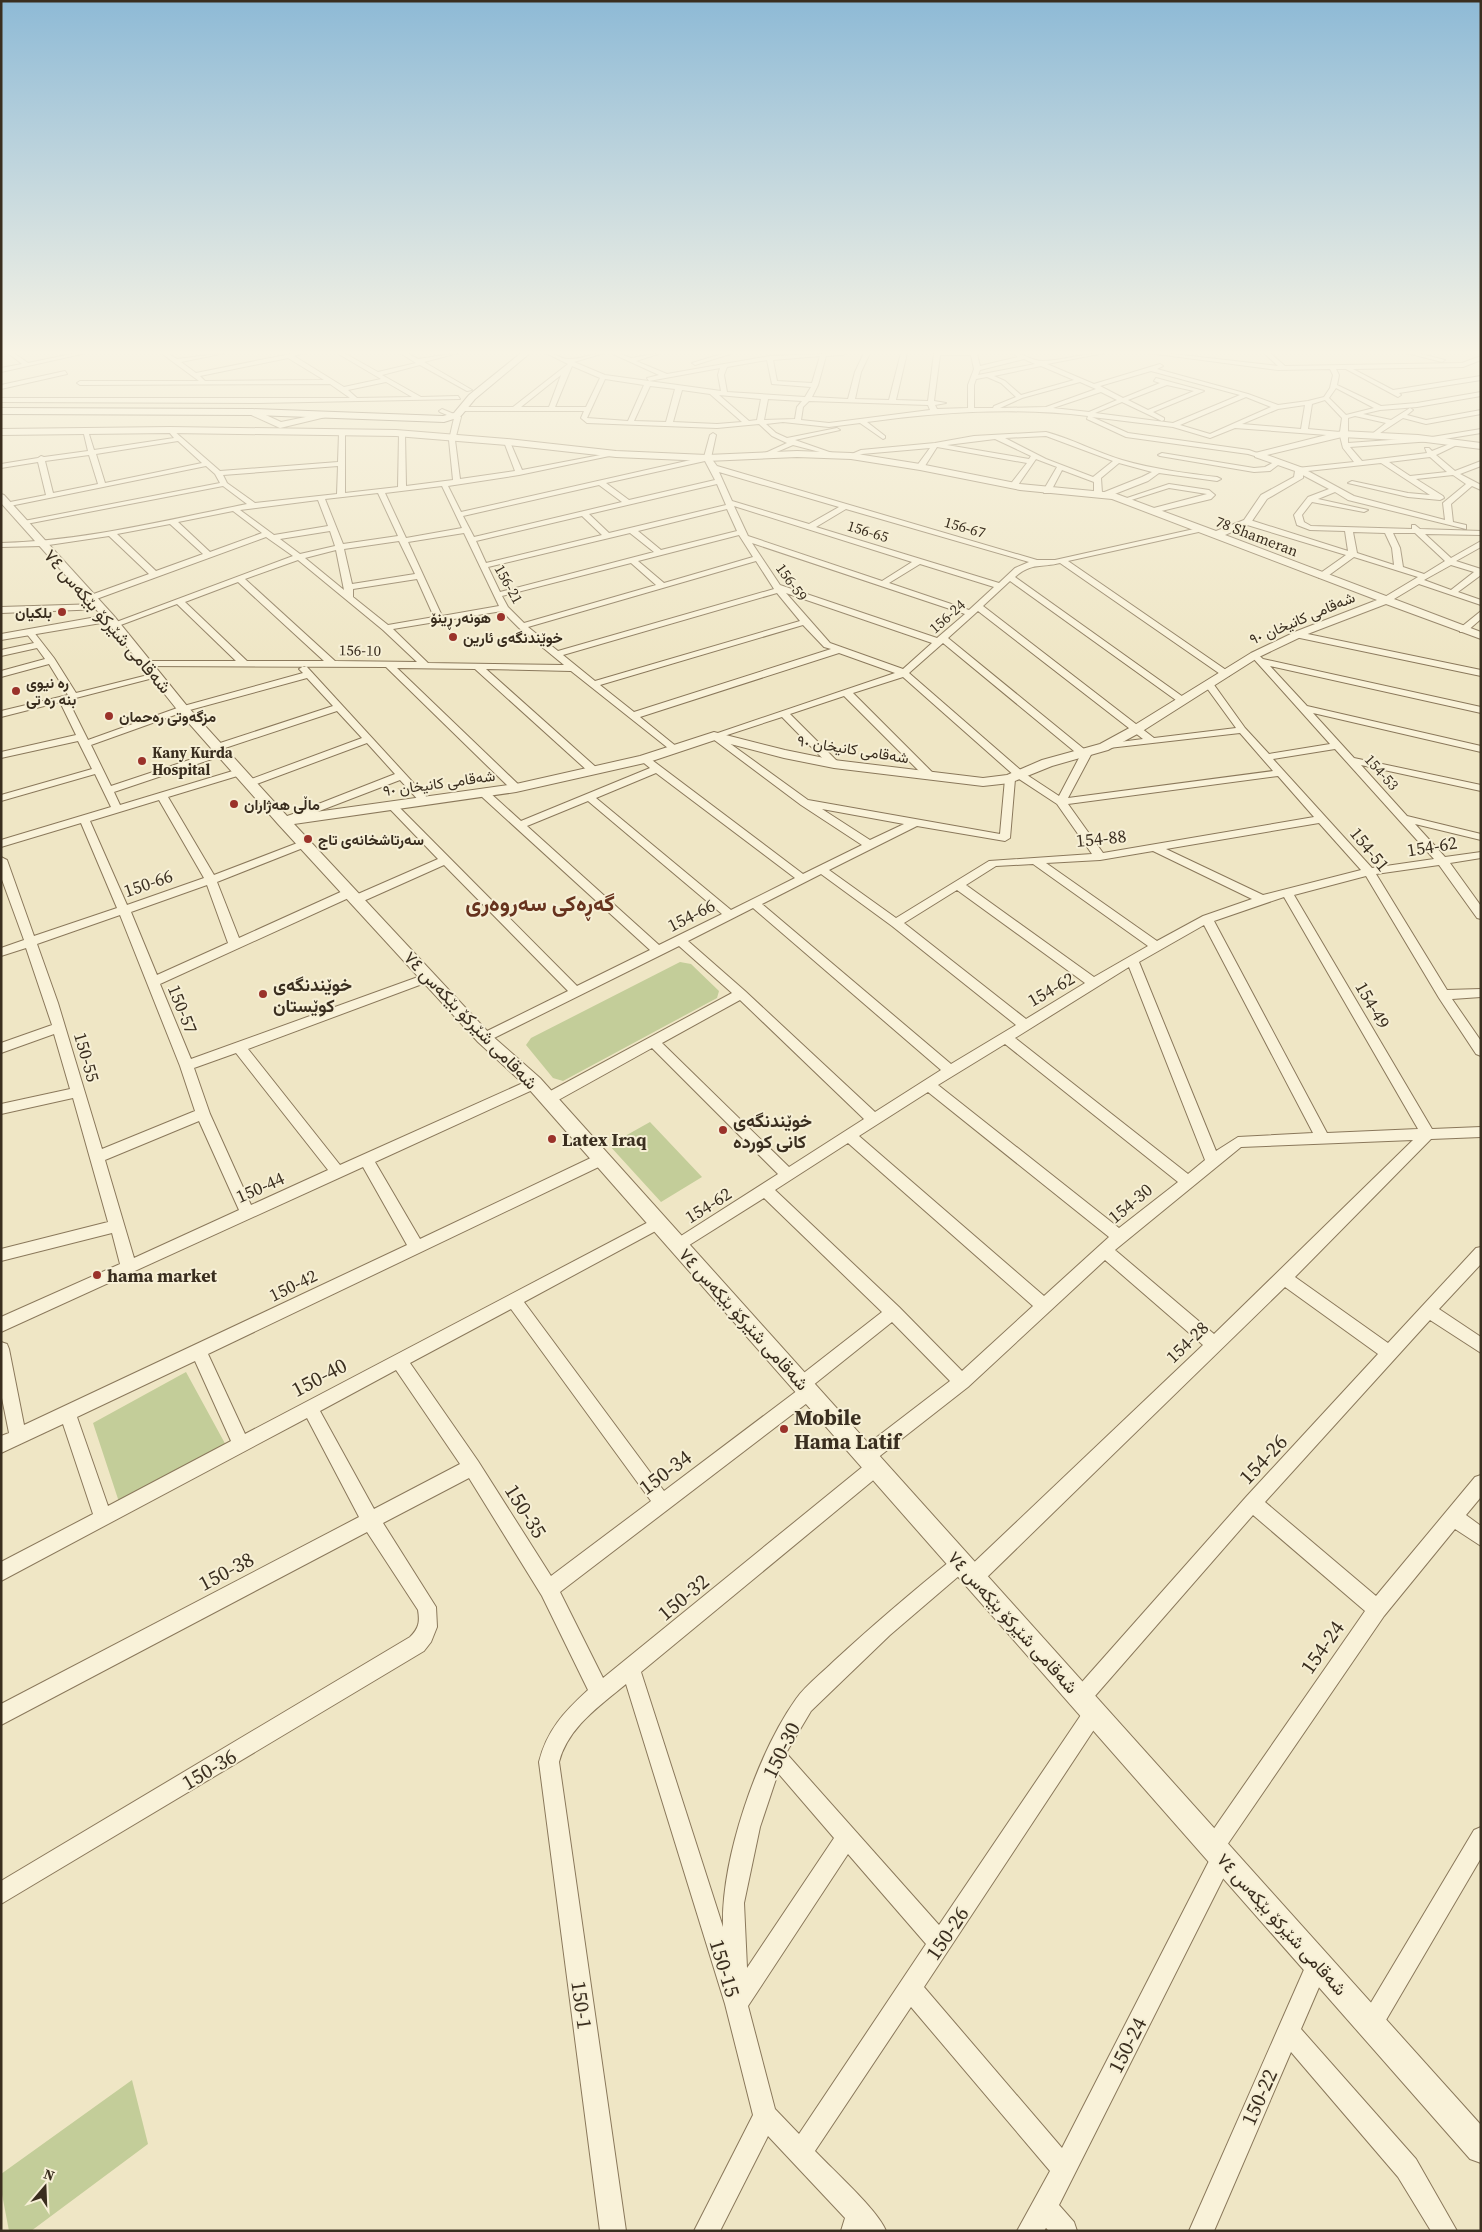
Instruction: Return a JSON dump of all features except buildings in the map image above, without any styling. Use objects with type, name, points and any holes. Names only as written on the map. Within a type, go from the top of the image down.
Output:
[{"type":"street","points":[[1,466],[47,457]]},
{"type":"street","points":[[93,457],[102,485]]},
{"type":"street","points":[[199,457],[218,473],[224,484],[253,505]]},
{"type":"street","points":[[341,457],[341,495]]},
{"type":"street","points":[[402,457],[402,489]]},
{"type":"street","points":[[454,457],[457,482]]},
{"type":"street","points":[[512,457],[519,473]]},
{"type":"street","points":[[1,545],[42,544],[111,534],[233,508],[444,484],[519,473],[600,457]]},
{"type":"street","name":"78 Shameran","points":[[688,457],[731,457]]},
{"type":"street","name":"78 Shameran","points":[[858,457],[920,467],[1013,486],[1047,491],[1114,496],[1481,636]]},
{"type":"street","points":[[920,467],[927,457]]},
{"type":"street","points":[[1027,457],[1061,466],[1097,481]]},
{"type":"street","points":[[1108,457],[1158,471],[1217,479]]},
{"type":"street","points":[[1175,457],[1254,470],[1267,468],[1278,462]]},
{"type":"street","points":[[1266,457],[1300,470],[1351,498],[1410,515]]},
{"type":"street","points":[[1353,457],[1361,464]]},
{"type":"street","points":[[1300,470],[1413,457]]},
{"type":"street","points":[[1433,457],[1470,484],[1481,488]]},
{"type":"street","points":[[41,458],[50,496]]},
{"type":"street","points":[[459,515],[707,458]]},
{"type":"street","name":"156-59","points":[[707,458],[714,468],[743,535],[778,588],[805,622],[827,645],[904,673]]},
{"type":"street","points":[[1013,486],[1033,458]]},
{"type":"street","points":[[1118,461],[1097,477],[1101,495],[1145,479],[1158,471]]},
{"type":"street","points":[[1384,461],[1408,478],[1449,502]]},
{"type":"street","points":[[1408,478],[1456,473],[1481,463]]},
{"type":"street","points":[[5,501],[50,496],[207,464]]},
{"type":"street","points":[[218,473],[341,464]]},
{"type":"street","points":[[1351,465],[1355,475],[1352,483],[1340,491],[1311,499],[1298,515],[1300,523],[1310,528],[1480,531]]},
{"type":"street","points":[[1047,491],[1061,466]]},
{"type":"street","name":"156-67","points":[[714,468],[1036,562]]},
{"type":"street","points":[[1216,535],[1247,522],[1264,497],[1298,478],[1300,470]]},
{"type":"street","points":[[471,540],[719,481]]},
{"type":"street","points":[[600,482],[628,503]]},
{"type":"street","points":[[1352,483],[1408,495],[1440,498]]},
{"type":"street","points":[[24,524],[224,484]]},
{"type":"street","name":"156-21","points":[[444,484],[504,608],[522,626],[673,749]]},
{"type":"street","points":[[1449,523],[1449,502],[1470,484]]},
{"type":"street","points":[[1125,500],[1168,486],[1209,492],[1211,495],[1208,498],[1153,511]]},
{"type":"street","points":[[381,491],[438,619]]},
{"type":"street","points":[[321,498],[339,547],[349,587],[349,598]]},
{"type":"street","points":[[1311,499],[1410,515],[1480,531]]},
{"type":"street","name":"شەقامی شێرکۆ بێکەس ٧٤","points":[[5,501],[104,612],[183,709],[283,821],[484,1038],[534,1083],[1481,2148]]},
{"type":"street","points":[[484,566],[729,504]]},
{"type":"street","name":"156-65","points":[[729,504],[1000,586]]},
{"type":"street","points":[[810,527],[845,506]]},
{"type":"street","points":[[233,508],[268,536],[299,557],[386,628],[425,665]]},
{"type":"street","points":[[583,513],[608,536]]},
{"type":"street","points":[[1410,515],[1417,531],[1451,562],[1480,572]]},
{"type":"street","points":[[172,522],[209,555]]},
{"type":"street","points":[[1247,522],[1399,569],[1452,593],[1481,603]]},
{"type":"street","points":[[1,610],[104,612],[155,575],[209,555],[268,536],[333,528]]},
{"type":"street","name":"156-24","points":[[714,736],[904,673],[1018,570],[1036,562],[1062,561],[1200,529]]},
{"type":"street","points":[[1349,529],[1353,554]]},
{"type":"street","points":[[1,637],[30,633],[104,612],[179,600],[299,557],[339,547],[466,530]]},
{"type":"street","points":[[632,530],[660,553]]},
{"type":"street","points":[[1388,530],[1396,548],[1399,569]]},
{"type":"street","points":[[111,534],[155,575]]},
{"type":"street","points":[[497,595],[660,553],[743,535],[882,584],[974,610],[1152,740]]},
{"type":"street","points":[[1386,600],[1481,543]]},
{"type":"street","points":[[1322,576],[1353,554]]},
{"type":"street","points":[[522,626],[758,558]]},
{"type":"street","points":[[632,560],[662,586]]},
{"type":"street","points":[[882,584],[919,561]]},
{"type":"street","points":[[1062,561],[1226,674]]},
{"type":"street","points":[[1452,593],[1480,572]]},
{"type":"street","points":[[349,587],[419,576]]},
{"type":"street","points":[[1010,577],[1183,701]]},
{"type":"street","points":[[240,579],[332,664]]},
{"type":"street","points":[[556,654],[778,588],[940,640],[1085,753],[1060,802]]},
{"type":"street","points":[[179,600],[244,663]]},
{"type":"street","name":"شەقامی کانیخان ٩٠","points":[[283,821],[485,794],[516,788],[644,759],[714,736],[784,754],[834,764],[983,782],[1015,777],[1047,763],[1104,747],[1226,674],[1298,635],[1386,600]]},
{"type":"street","points":[[386,628],[504,608]]},
{"type":"street","points":[[1463,630],[1481,614]]},
{"type":"street","points":[[593,684],[805,622]]},
{"type":"street","points":[[30,633],[51,660],[68,698],[83,741],[117,809]]},
{"type":"street","points":[[1298,635],[1481,673]]},
{"type":"street","points":[[1,653],[39,645]]},
{"type":"street","points":[[633,716],[840,649]]},
{"type":"street","points":[[1258,658],[1481,710]]},
{"type":"street","name":"154-53","points":[[1258,658],[1443,862],[1481,914]]},
{"type":"street","points":[[1,674],[51,660]]},
{"type":"street","name":"156-10","points":[[1,714],[68,698],[150,670],[244,663],[574,668]]},
{"type":"street","points":[[299,663],[425,801]]},
{"type":"street","points":[[389,665],[516,788]]},
{"type":"street","points":[[477,666],[594,771]]},
{"type":"street","points":[[904,673],[1015,777],[1060,802],[1100,857]]},
{"type":"street","points":[[1,756],[83,741],[183,709],[309,674]]},
{"type":"street","name":"154-51","points":[[1210,684],[1242,730],[1368,872],[1443,995],[1481,1052]]},
{"type":"street","points":[[846,692],[931,777]]},
{"type":"street","points":[[108,792],[220,749],[340,707]]},
{"type":"street","points":[[1303,708],[1481,749]]},
{"type":"street","points":[[784,713],[834,764]]},
{"type":"street","points":[[1104,747],[1242,730]]},
{"type":"street","points":[[714,736],[805,803],[870,845]]},
{"type":"street","points":[[1,844],[162,796],[245,778],[369,739]]},
{"type":"street","points":[[1266,756],[1337,746]]},
{"type":"street","points":[[644,759],[803,879]]},
{"type":"street","points":[[1350,760],[1481,788]]},
{"type":"street","points":[[520,825],[657,769]]},
{"type":"street","points":[[1,798],[98,770]]},
{"type":"street","points":[[1060,802],[1281,773]]},
{"type":"street","points":[[283,821],[402,775]]},
{"type":"street","points":[[805,803],[1005,838],[1015,777]]},
{"type":"street","points":[[485,794],[658,951]]},
{"type":"street","points":[[162,796],[211,880],[235,944]]},
{"type":"street","points":[[589,797],[730,915]]},
{"type":"street","points":[[392,806],[576,992]]},
{"type":"street","points":[[1402,818],[1481,837]]},
{"type":"street","name":"150-57","points":[[84,819],[124,910],[187,1066],[202,1114],[247,1213]]},
{"type":"street","name":"154-88","points":[[896,922],[993,863],[1100,857],[1322,820]]},
{"type":"street","name":"154-66","points":[[484,1038],[914,823]]},
{"type":"street","name":"150-66","points":[[1,952],[211,880],[304,844]]},
{"type":"street","points":[[1157,849],[1262,899]]},
{"type":"street","name":"154-62","points":[[678,1245],[873,1119],[1005,1037],[1132,960],[1207,919],[1262,899],[1368,872],[1481,855]]},
{"type":"street","name":"150-55","points":[[1,860],[7,894],[30,942],[59,1027],[128,1267]]},
{"type":"street","points":[[153,982],[235,944],[446,860]]},
{"type":"street","points":[[1034,860],[1156,946]]},
{"type":"street","points":[[821,869],[896,922],[1025,1025]]},
{"type":"street","points":[[958,885],[1095,984]]},
{"type":"street","name":"154-49","points":[[1287,893],[1428,1134]]},
{"type":"street","points":[[754,903],[950,1071]]},
{"type":"street","points":[[1207,919],[1322,1137]]},
{"type":"street","points":[[680,940],[741,994],[873,1119]]},
{"type":"street","points":[[1132,960],[1213,1161]]},
{"type":"street","points":[[187,1066],[429,977]]},
{"type":"street","points":[[1443,995],[1481,993]]},
{"type":"street","points":[[548,1099],[741,994]]},
{"type":"street","points":[[1,1048],[59,1027]]},
{"type":"street","points":[[1005,1037],[1187,1181]]},
{"type":"street","points":[[653,1042],[788,1175]]},
{"type":"street","points":[[239,1047],[338,1172]]},
{"type":"street","name":"150-44","points":[[1,1325],[534,1083]]},
{"type":"street","points":[[928,1085],[1119,1237]]},
{"type":"street","points":[[1,1109],[78,1092]]},
{"type":"street","points":[[97,1157],[202,1114]]},
{"type":"street","points":[[1206,1144],[1322,1137],[1481,1132]]},
{"type":"street","name":"154-28","points":[[967,1570],[1284,1278],[1428,1134]]},
{"type":"street","points":[[849,1136],[1044,1306]]},
{"type":"street","name":"154-30","points":[[871,1461],[962,1382],[1104,1250],[1187,1181],[1238,1142]]},
{"type":"street","points":[[366,1159],[417,1248]]},
{"type":"street","name":"150-42","points":[[1,1445],[602,1160]]},
{"type":"street","points":[[765,1190],[893,1312],[962,1382]]},
{"type":"street","name":"150-40","points":[[1,1572],[658,1223]]},
{"type":"street","points":[[1,1255],[117,1226]]},
{"type":"street","points":[[1104,1250],[1214,1344]]},
{"type":"street","name":"154-26","points":[[1087,1705],[1252,1503],[1481,1253]]},
{"type":"street","points":[[1284,1278],[1390,1353]]},
{"type":"street","points":[[513,1300],[662,1502]]},
{"type":"street","points":[[1429,1311],[1481,1346]]},
{"type":"street","name":"150-34","points":[[549,1588],[662,1502],[805,1388],[893,1312]]},
{"type":"street","points":[[1,1349],[18,1437]]},
{"type":"street","points":[[199,1352],[241,1444]]},
{"type":"street","name":"150-35","points":[[399,1360],[472,1467],[549,1588],[600,1693]]},
{"type":"street","points":[[310,1408],[370,1520]]},
{"type":"street","points":[[68,1414],[103,1518]]},
{"type":"street","name":"150-32","points":[[551,1780],[549,1762],[556,1738],[563,1727],[600,1693],[631,1670],[871,1461]]},
{"type":"street","name":"150-38","points":[[1,1715],[472,1467]]},
{"type":"street","name":"154-24","points":[[1218,1852],[1377,1609],[1481,1483]]},
{"type":"street","points":[[1252,1503],[1377,1609]]},
{"type":"street","points":[[1454,1517],[1481,1537]]},
{"type":"street","name":"150-36","points":[[1,1893],[417,1644],[429,1629],[430,1621],[427,1607],[370,1520]]},
{"type":"street","name":"150-30","points":[[736,2004],[733,1903],[749,1827],[774,1754],[804,1704],[883,1628],[967,1570]]},
{"type":"street","name":"150-15","points":[[631,1670],[736,2004],[765,2116],[800,2153],[862,2225]]},
{"type":"street","name":"150-26","points":[[800,2153],[940,1943],[1087,1705]]},
{"type":"street","points":[[774,1754],[940,1943]]},
{"type":"street","name":"150-1","points":[[551,1780],[613,2231]]},
{"type":"street","points":[[736,2004],[847,1837]]},
{"type":"street","points":[[1371,2024],[1481,1837]]},
{"type":"street","name":"150-24","points":[[1029,2231],[1045,2207],[1064,2169],[1218,1852]]},
{"type":"street","name":"150-22","points":[[1201,2231],[1318,1964]]},
{"type":"street","points":[[910,1988],[1064,2169]]},
{"type":"street","points":[[1288,2031],[1407,2168],[1445,2231]]},
{"type":"street","points":[[706,2231],[765,2116]]},
{"type":"street","points":[[1045,2207],[1065,2231]]},
{"type":"green space","points":[[680,962],[691,964],[719,991],[717,998],[563,1081],[553,1078],[526,1045],[531,1038]]},
{"type":"green space","points":[[650,1122],[702,1177],[661,1202],[609,1145]]},
{"type":"green space","points":[[186,1372],[228,1449],[120,1505],[93,1423]]},
{"type":"green space","points":[[132,2080],[148,2144],[31,2231],[9,2231],[1,2189],[1,2174]]},
{"type":"place","name":"بلكيان","points":[[62,612]]},
{"type":"place","name":"ھونەر ڕینۆ","points":[[501,617]]},
{"type":"place","name":"خوێندنگەی ئارین","points":[[453,637]]},
{"type":"place","name":"ره نیوی بنه ره تی","points":[[16,691]]},
{"type":"place","name":"مزگەوتی رەحمان","points":[[109,716]]},
{"type":"place","name":"Kany Kurda Hospital","points":[[142,761]]},
{"type":"place","name":"ماڵی هەژاران","points":[[234,804]]},
{"type":"place","name":"سەرتاشخانەی تاج","points":[[308,839]]},
{"type":"place","name":"خوێندنگەی کوێستان","points":[[263,994]]},
{"type":"place","name":"خوێندنگەی کانی کوردە","points":[[723,1130]]},
{"type":"place","name":"Latex Iraq","points":[[552,1139]]},
{"type":"place","name":"hama market","points":[[97,1275]]},
{"type":"place","name":"Mobile Hama Latif","points":[[784,1429]]},
{"type":"district","name":"گەڕەکی سەروەری","points":[[540,903]]}]
